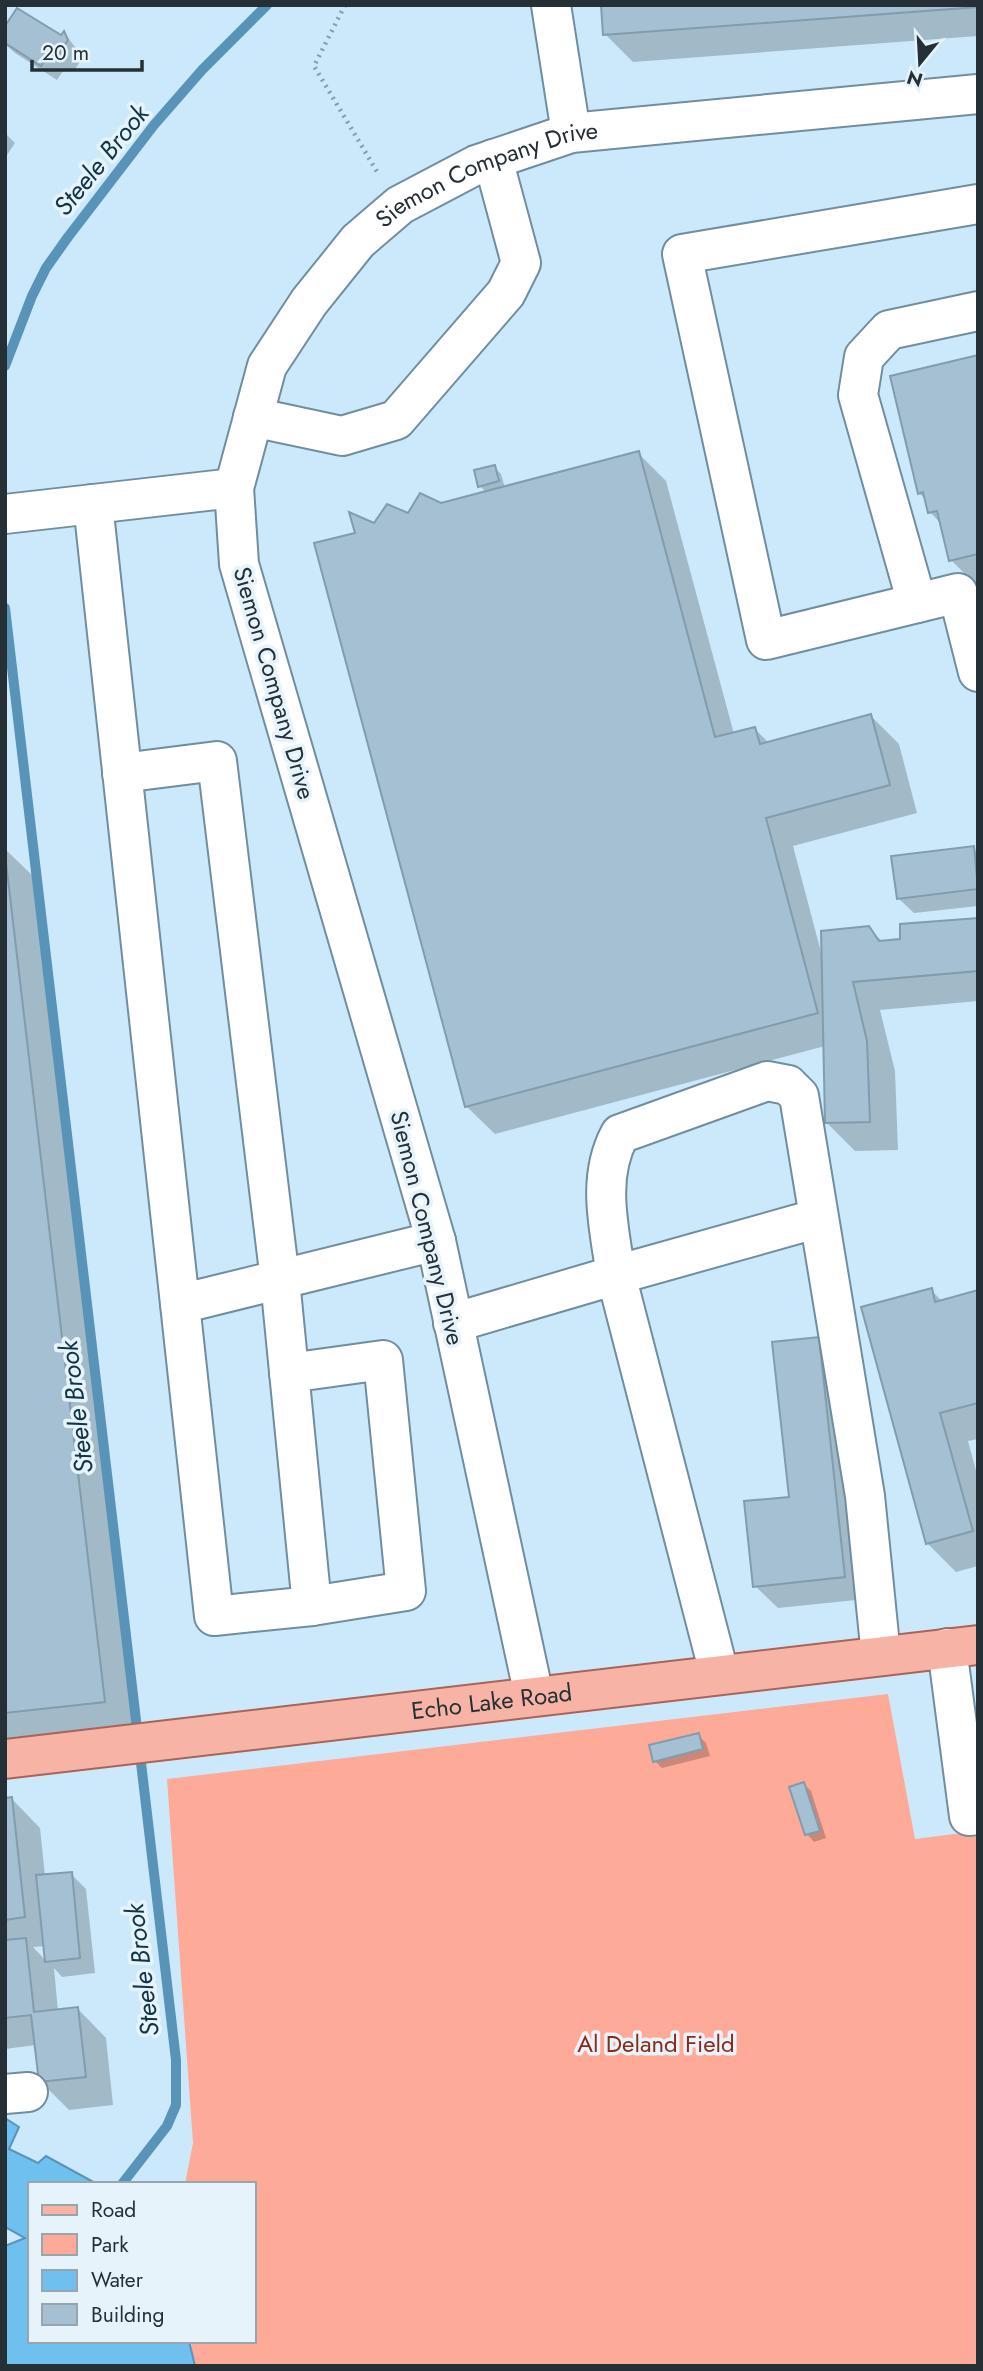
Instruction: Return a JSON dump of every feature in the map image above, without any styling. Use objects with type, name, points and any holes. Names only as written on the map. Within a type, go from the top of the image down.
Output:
[{"type":"main road","name":"Echo Lake Road","points":[[5,1759],[962,1646]]},
{"type":"street","points":[[551,5],[571,133]]},
{"type":"street","name":"Siemon Company Drive","points":[[534,1696],[436,1241],[239,564],[234,488],[267,366],[309,302],[358,242],[400,205],[493,159],[571,133],[978,94]]},
{"type":"street","points":[[253,417],[342,436],[396,420],[506,293],[521,263],[493,159]]},
{"type":"street","points":[[978,204],[682,254],[766,640],[958,593],[978,672]]},
{"type":"street","points":[[917,603],[858,395],[864,357],[889,330],[978,311]]},
{"type":"street","points":[[14,513],[234,488]]},
{"type":"street","points":[[93,504],[214,1616],[312,1606],[407,1591],[383,1360],[289,1373]]},
{"type":"street","points":[[122,773],[216,761],[280,1280],[312,1606]]},
{"type":"street","points":[[719,1674],[615,1275],[604,1190],[609,1155],[620,1134],[767,1081],[788,1085],[799,1096],[865,1496],[881,1656]]},
{"type":"street","points":[[453,1323],[819,1218]]},
{"type":"street","points":[[180,1304],[436,1241]]},
{"type":"street","points":[[962,1646],[974,1815]]},
{"type":"path","points":[[345,5],[314,66],[374,169]]},
{"type":"green space","name":"Al Deland Field","points":[[888,1694],[915,1839],[978,1831],[978,2366],[193,2366],[191,2343],[256,2343],[256,2182],[185,2182],[193,2143],[167,1779]]},
{"type":"water","points":[[5,2118],[19,2127],[9,2149],[38,2163],[46,2156],[93,2182],[28,2182],[28,2343],[189,2343],[195,2366],[5,2366],[5,2246],[25,2238],[5,2227]]},
{"type":"building","points":[[601,5],[978,5],[978,7],[603,35]]},
{"type":"building","points":[[17,8],[61,35],[64,31],[68,40],[58,56],[47,56],[41,66],[5,43],[5,26]]},
{"type":"building","points":[[978,355],[978,554],[949,561],[937,511],[928,513],[923,492],[918,494],[890,376]]},
{"type":"building","points":[[639,451],[715,737],[755,727],[760,744],[871,714],[890,785],[766,818],[818,1013],[465,1107],[314,543],[355,533],[349,512],[374,523],[387,504],[408,513],[420,493],[441,503]]},
{"type":"building","points":[[495,465],[499,481],[478,487],[474,470]]},
{"type":"building","points":[[974,846],[978,889],[897,899],[891,856]]},
{"type":"building","points":[[5,854],[105,1702],[5,1713]]},
{"type":"building","points":[[978,918],[978,971],[853,982],[867,1041],[870,1122],[825,1123],[821,931],[869,926],[879,941],[900,939],[900,924]]},
{"type":"building","points":[[932,1288],[935,1302],[978,1290],[978,1403],[940,1413],[973,1531],[926,1544],[861,1307]]},
{"type":"building","points":[[819,1337],[845,1577],[753,1587],[744,1501],[789,1497],[772,1342]]},
{"type":"building","points":[[699,1733],[703,1749],[653,1762],[649,1745]]},
{"type":"building","points":[[804,1782],[820,1831],[805,1835],[789,1787]]},
{"type":"building","points":[[12,1797],[25,1917],[5,1920],[5,1798]]},
{"type":"building","points":[[72,1872],[80,1958],[45,1962],[36,1875]]},
{"type":"building","points":[[26,1938],[34,2012],[78,2007],[86,2077],[39,2082],[31,2015],[5,2018],[5,1940]]},
{"type":"waterway","name":"Steele Brook","points":[[5,366],[32,296],[46,268],[68,237],[154,125],[202,70],[267,5]]},
{"type":"waterway","name":"Steele Brook","points":[[5,608],[176,2060],[176,2105],[167,2126],[124,2182]]}]
